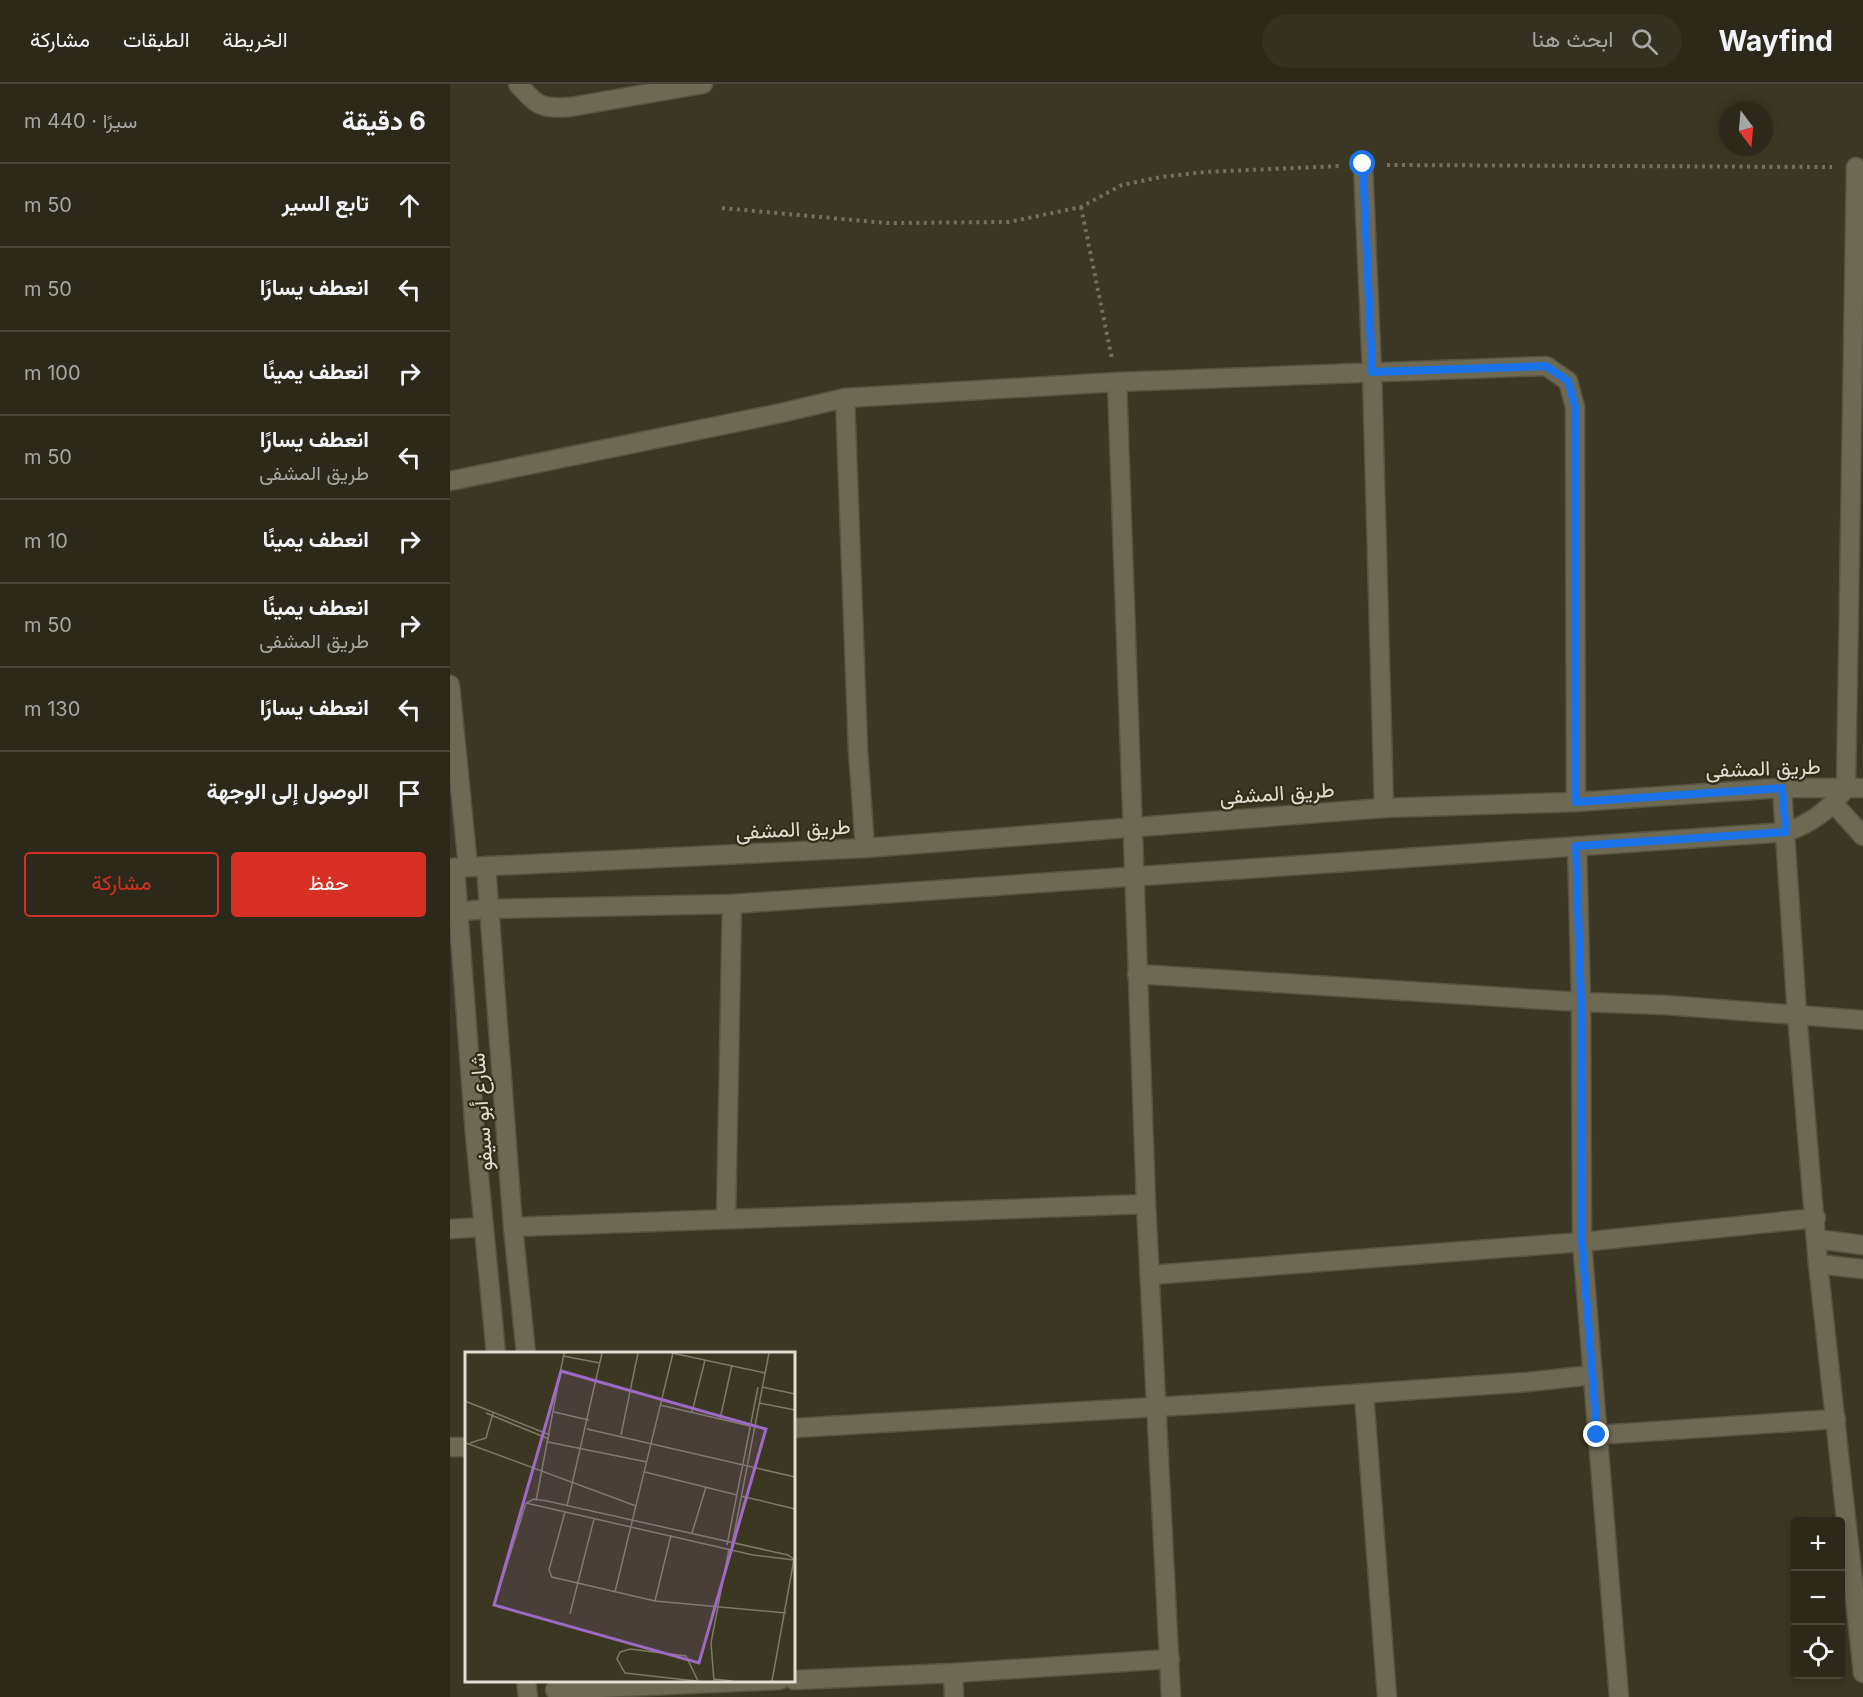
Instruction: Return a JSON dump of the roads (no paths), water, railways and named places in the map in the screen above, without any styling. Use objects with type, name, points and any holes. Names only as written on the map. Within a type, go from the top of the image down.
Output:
[{"type":"street","points":[[518,84],[532,100],[549,109],[570,108],[704,84]]},
{"type":"street","points":[[1363,164],[1372,372],[1384,808]]},
{"type":"street","points":[[1854,788],[1856,167]]},
{"type":"street","points":[[450,481],[845,398],[1117,382],[1546,366],[1568,381],[1575,406],[1576,802]]},
{"type":"street","points":[[1117,382],[1146,1204],[1171,1697]]},
{"type":"street","points":[[845,398],[858,750],[865,848]]},
{"type":"street","points":[[450,685],[465,867]]},
{"type":"street","points":[[1782,788],[1797,1014],[1816,1218],[1818,1264],[1863,1673]]},
{"type":"street","name":"طريق المشفى","points":[[465,867],[865,848],[1384,808],[1576,802],[1782,788],[1854,788]]},
{"type":"street","name":"طريق المشفى","points":[[454,911],[732,904],[1786,832],[1818,817],[1854,788]]},
{"type":"street","points":[[1833,804],[1863,836]]},
{"type":"street","points":[[1576,846],[1581,1002],[1582,1242],[1619,1697]]},
{"type":"street","name":"شارع أبو سيفو","points":[[465,867],[488,909],[513,1227],[526,1352]]},
{"type":"street","name":"شارع أبو سيفو","points":[[465,867],[454,911],[496,1352]]},
{"type":"street","points":[[726,1218],[732,904]]},
{"type":"street","points":[[1137,974],[1797,1014],[1863,1020]]},
{"type":"street","points":[[513,1227],[1146,1204]]},
{"type":"street","points":[[1150,1275],[1582,1242],[1816,1218]]},
{"type":"street","points":[[450,1229],[484,1227]]},
{"type":"street","points":[[1817,1239],[1863,1245]]},
{"type":"street","points":[[1818,1264],[1863,1269]]},
{"type":"street","points":[[795,1428],[1364,1394],[1592,1376]]},
{"type":"street","points":[[1364,1394],[1387,1697]]},
{"type":"street","points":[[1597,1435],[1836,1419]]},
{"type":"street","points":[[795,1680],[953,1673],[1170,1659]]},
{"type":"street","points":[[953,1673],[954,1697]]},
{"type":"street","points":[[526,1682],[528,1697]]},
{"type":"street","points":[[555,1689],[737,1682]]},
{"type":"street","points":[[763,1682],[764,1697]]}]
